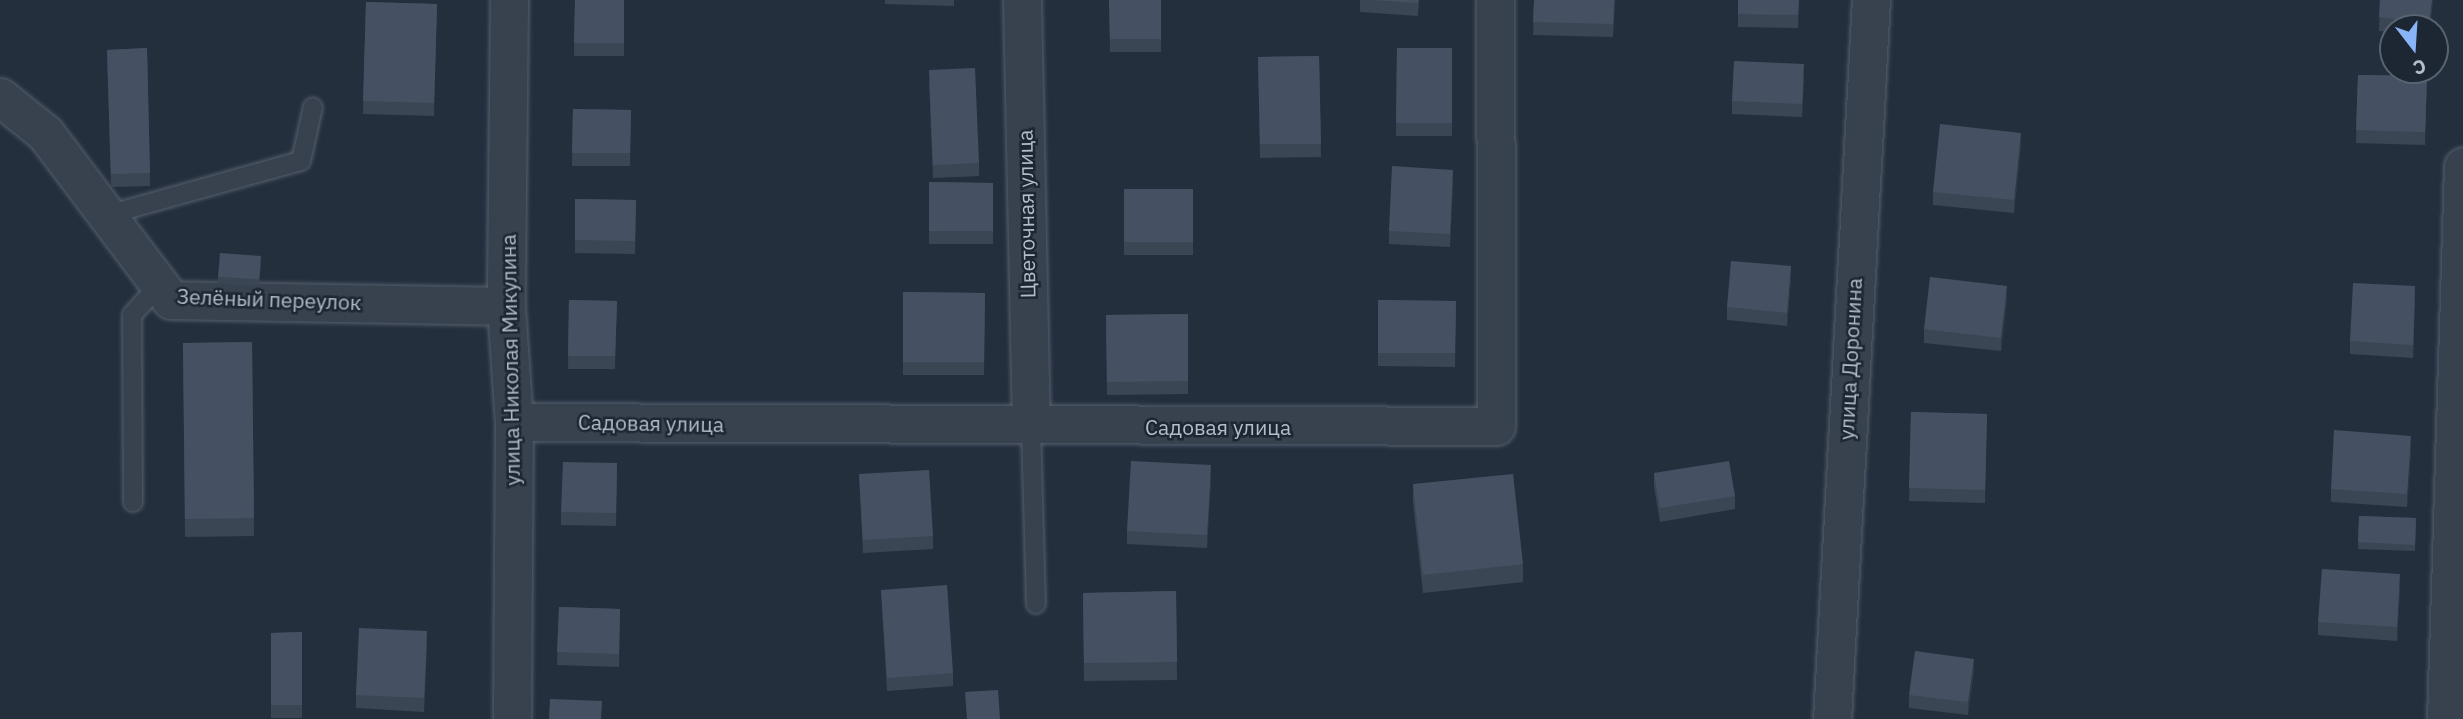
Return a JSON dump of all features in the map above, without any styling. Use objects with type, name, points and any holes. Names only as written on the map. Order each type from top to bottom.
[{"type":"street","name":"улица Николая Микулина","points":[[509,0],[506,306],[514,422],[512,719]]},
{"type":"street","name":"Цветочная улица","points":[[1022,0],[1031,427]]},
{"type":"street","name":"Садовая улица","points":[[514,422],[1031,427],[1496,426],[1495,0]]},
{"type":"street","name":"улица Доронина","points":[[1832,719],[1871,0]]},
{"type":"street","name":"Зелёный переулок","points":[[0,96],[45,133],[171,300],[506,306]]},
{"type":"street","points":[[2446,719],[2463,166]]},
{"type":"lane","points":[[107,215],[301,162],[313,107]]},
{"type":"lane","points":[[133,502],[132,315],[159,285]]},
{"type":"lane","points":[[1031,427],[1036,604]]},
{"type":"building","points":[[575,0],[624,0],[624,43],[574,43]]},
{"type":"building","points":[[1109,0],[1161,0],[1161,39],[1110,39]]},
{"type":"building","points":[[1373,0],[1418,0],[1418,3]]},
{"type":"building","points":[[1534,0],[1614,0],[1613,24],[1533,22]]},
{"type":"building","points":[[1738,0],[1799,0],[1798,15],[1738,14]]},
{"type":"building","points":[[2380,0],[2432,0],[2430,14],[2379,14]]},
{"type":"building","points":[[366,2],[437,4],[434,103],[363,101]]},
{"type":"building","points":[[147,48],[150,173],[111,174],[107,50]]},
{"type":"building","points":[[1397,48],[1452,48],[1452,123],[1396,123]]},
{"type":"building","points":[[1319,56],[1321,144],[1260,144],[1258,57]]},
{"type":"building","points":[[1734,61],[1804,64],[1802,104],[1732,101]]},
{"type":"building","points":[[975,68],[979,163],[933,165],[929,70]]},
{"type":"building","points":[[2358,75],[2379,75],[2379,84],[2427,84],[2425,132],[2356,130]]},
{"type":"building","points":[[573,109],[631,110],[630,153],[572,153]]},
{"type":"building","points":[[1940,124],[2021,133],[2014,200],[1933,192]]},
{"type":"building","points":[[1392,166],[1453,170],[1450,234],[1389,231]]},
{"type":"building","points":[[929,182],[993,183],[993,231],[929,231]]},
{"type":"building","points":[[1124,189],[1193,189],[1193,242],[1124,242]]},
{"type":"building","points":[[575,199],[636,200],[635,241],[575,240]]},
{"type":"building","points":[[220,253],[261,256],[259,279],[218,277]]},
{"type":"building","points":[[1731,261],[1791,266],[1787,313],[1727,307]]},
{"type":"building","points":[[1930,277],[2007,286],[2001,338],[1924,329]]},
{"type":"building","points":[[2353,283],[2415,286],[2413,345],[2350,341]]},
{"type":"building","points":[[903,292],[985,293],[984,362],[903,362]]},
{"type":"building","points":[[569,300],[617,301],[615,356],[568,356]]},
{"type":"building","points":[[1378,300],[1456,301],[1455,353],[1378,353]]},
{"type":"building","points":[[1188,314],[1188,381],[1107,382],[1106,315]]},
{"type":"building","points":[[252,342],[254,518],[185,519],[183,343]]},
{"type":"building","points":[[1911,412],[1987,414],[1985,490],[1909,488]]},
{"type":"building","points":[[2334,430],[2411,436],[2407,494],[2331,489]]},
{"type":"building","points":[[1131,461],[1211,465],[1207,535],[1127,531]]},
{"type":"building","points":[[1729,461],[1735,496],[1660,508],[1654,473]]},
{"type":"building","points":[[563,462],[617,463],[616,513],[561,512]]},
{"type":"building","points":[[929,470],[933,536],[863,540],[859,474]]},
{"type":"building","points":[[1513,474],[1523,564],[1423,575],[1413,484]]},
{"type":"building","points":[[2359,516],[2416,518],[2415,545],[2358,542]]},
{"type":"building","points":[[2322,569],[2400,574],[2397,627],[2318,622]]},
{"type":"building","points":[[947,585],[953,673],[887,678],[881,590]]},
{"type":"building","points":[[1176,591],[1177,662],[1084,663],[1083,593]]},
{"type":"building","points":[[559,607],[620,609],[619,654],[557,652]]},
{"type":"building","points":[[359,628],[427,631],[424,698],[356,695]]},
{"type":"building","points":[[302,632],[302,705],[271,705],[271,633]]},
{"type":"building","points":[[1915,651],[1974,659],[1968,702],[1909,695]]},
{"type":"building","points":[[998,690],[1000,719],[967,719],[965,692]]},
{"type":"building","points":[[550,699],[602,701],[601,719],[549,719]]}]
